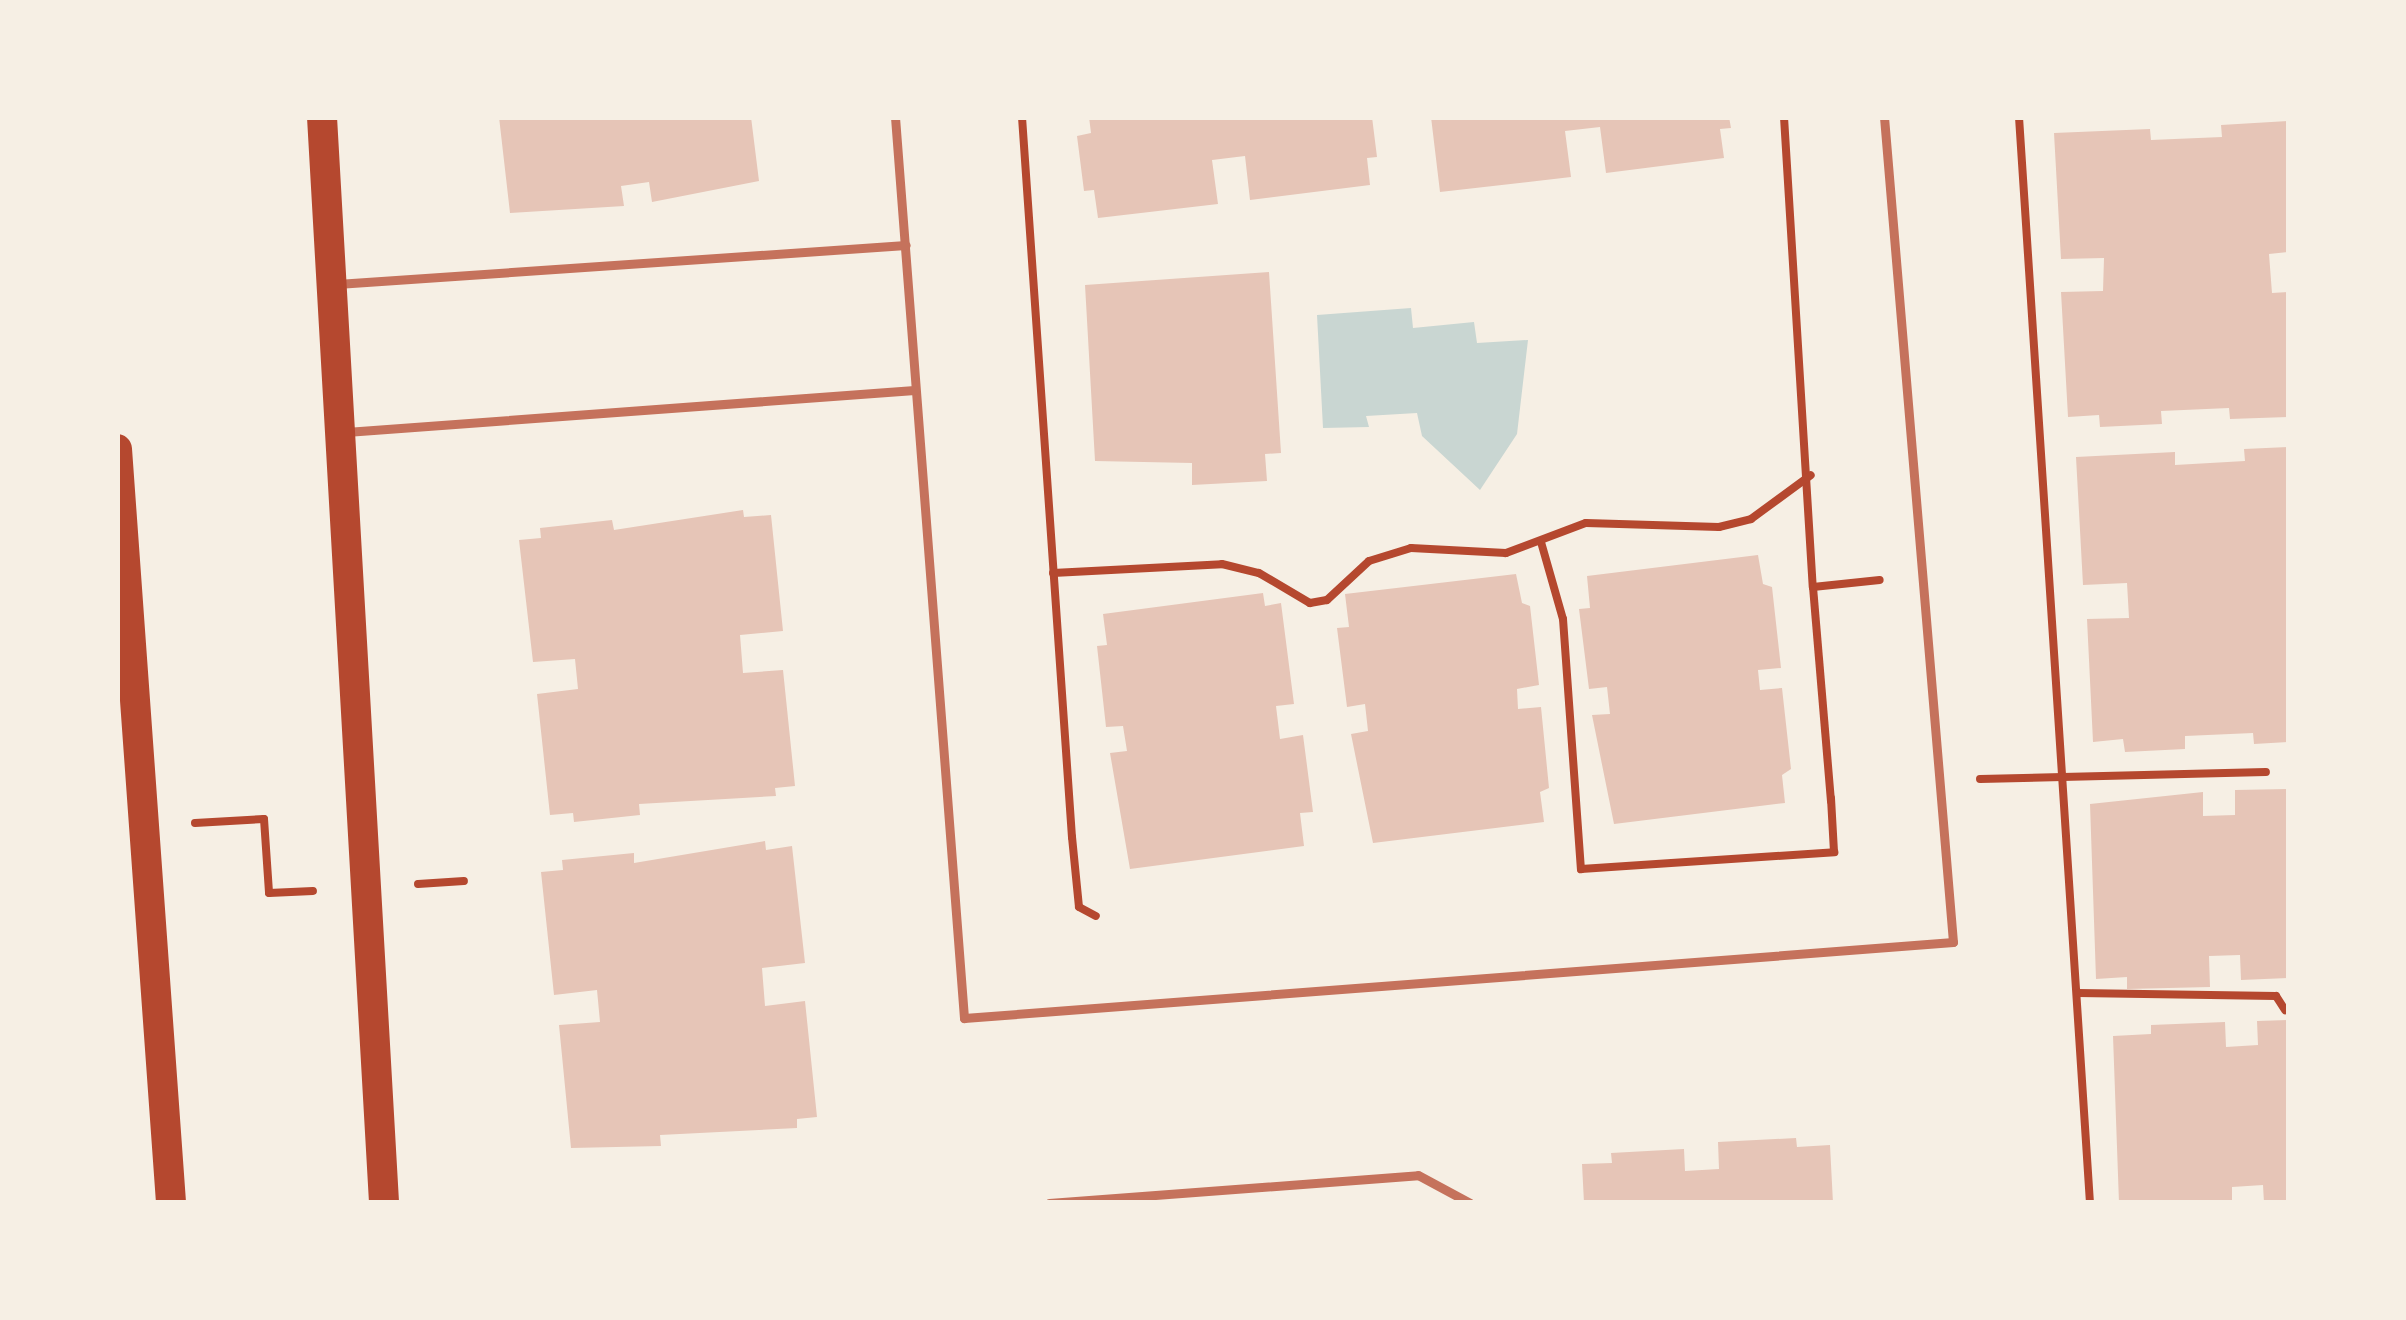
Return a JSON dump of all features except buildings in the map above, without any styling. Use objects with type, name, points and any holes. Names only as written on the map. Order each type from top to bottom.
[{"type":"main road","points":[[322,117],[384,1203]]},
{"type":"main road","points":[[117,449],[126,700],[171,1203]]},
{"type":"lane","points":[[895,117],[964,1018],[1953,941],[1884,117]]},
{"type":"lane","points":[[331,284],[907,245]]},
{"type":"lane","points":[[340,433],[914,390]]},
{"type":"lane","points":[[1049,1203],[1418,1175],[1470,1203]]},
{"type":"path","points":[[1022,117],[1079,907],[1096,916]]},
{"type":"path","points":[[1541,542],[1563,619],[1581,869],[1834,852],[1784,117]]},
{"type":"path","points":[[2019,117],[2066,773],[2090,1203]]},
{"type":"path","points":[[1053,573],[1222,564],[1259,573],[1310,603],[1327,601],[1369,561],[1411,548],[1506,553],[1586,523],[1719,526],[1751,519],[1810,475]]},
{"type":"path","points":[[1813,587],[1923,575]]},
{"type":"path","points":[[1940,782],[2066,773],[2266,772]]},
{"type":"path","points":[[211,822],[264,819],[269,893],[315,891]]},
{"type":"path","points":[[2078,993],[2276,996],[2285,1010]]},
{"type":"shaded area","points":[[1411,308],[1413,328],[1474,322],[1477,343],[1528,340],[1517,434],[1480,490],[1422,436],[1417,413],[1366,416],[1369,427],[1323,428],[1317,315]]}]
